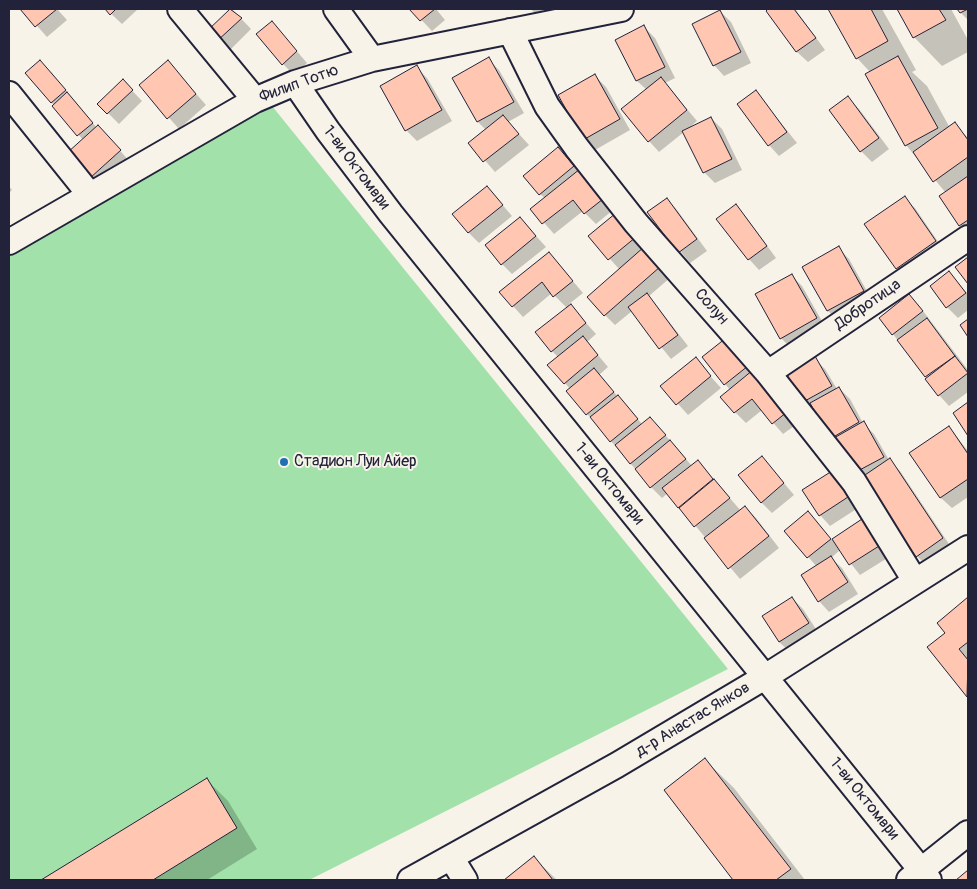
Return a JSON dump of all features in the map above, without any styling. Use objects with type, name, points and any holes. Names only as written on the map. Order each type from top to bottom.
[{"type":"street","points":[[180,9],[255,100]]},
{"type":"street","points":[[336,9],[372,60]]},
{"type":"street","name":"Филип Тотю","points":[[9,242],[255,100],[295,83],[372,60],[510,31],[581,13],[621,9]]},
{"type":"street","name":"Солун","points":[[510,31],[546,106],[636,223],[768,373],[854,482],[915,582]]},
{"type":"street","name":"1-ви Октомври","points":[[295,83],[328,131],[391,214],[765,677],[920,877]]},
{"type":"street","points":[[9,94],[90,195]]},
{"type":"street","name":"Добротица","points":[[768,373],[968,238]]},
{"type":"street","name":"д-р Анастас Янков","points":[[410,880],[617,765],[765,677],[968,548]]},
{"type":"street","points":[[920,877],[968,833]]},
{"type":"street","points":[[452,858],[465,880]]},
{"type":"green space","name":"Стадион Луи Айер","points":[[272,106],[728,669],[309,880],[9,880],[9,254]]},
{"type":"building","points":[[20,9],[57,9],[35,27]]},
{"type":"building","points":[[105,9],[116,9],[110,15]]},
{"type":"building","points":[[230,9],[242,18],[216,42],[206,32]]},
{"type":"building","points":[[409,9],[435,9],[420,21]]},
{"type":"building","points":[[768,9],[794,9],[816,38],[796,52],[766,11]]},
{"type":"building","points":[[828,9],[871,9],[888,41],[856,59]]},
{"type":"building","points":[[897,9],[939,9],[946,20],[913,38]]},
{"type":"building","points":[[957,9],[968,9],[960,13]]},
{"type":"building","points":[[720,10],[741,52],[713,66],[692,24]]},
{"type":"building","points":[[272,21],[297,51],[282,65],[256,34]]},
{"type":"building","points":[[644,25],[665,67],[636,81],[615,40]]},
{"type":"building","points":[[898,56],[938,128],[905,146],[865,74]]},
{"type":"building","points":[[489,57],[514,102],[477,122],[452,78]]},
{"type":"building","points":[[40,60],[66,90],[51,103],[25,73]]},
{"type":"building","points":[[168,60],[196,94],[167,119],[139,85]]},
{"type":"building","points":[[417,65],[442,110],[405,131],[380,86]]},
{"type":"building","points":[[595,74],[620,119],[583,140],[558,95]]},
{"type":"building","points":[[661,77],[687,110],[648,142],[621,109]]},
{"type":"building","points":[[123,79],[133,90],[107,114],[97,104]]},
{"type":"building","points":[[756,90],[787,132],[768,146],[737,104]]},
{"type":"building","points":[[67,92],[93,123],[77,136],[52,106]]},
{"type":"building","points":[[848,96],[879,138],[860,152],[829,110]]},
{"type":"building","points":[[503,115],[519,134],[483,162],[468,143]]},
{"type":"building","points":[[711,117],[732,159],[703,173],[682,131]]},
{"type":"building","points":[[955,122],[968,140],[968,157],[933,182],[913,152]]},
{"type":"building","points":[[98,125],[121,150],[90,178],[67,153]]},
{"type":"building","points":[[558,147],[574,166],[539,195],[523,176]]},
{"type":"building","points":[[580,169],[603,199],[584,214],[573,200],[542,224],[530,209]]},
{"type":"building","points":[[968,176],[968,220],[959,226],[939,196]]},
{"type":"building","points":[[487,186],[503,205],[468,233],[452,214]]},
{"type":"building","points":[[905,196],[936,241],[896,269],[864,224]]},
{"type":"building","points":[[667,198],[697,239],[678,253],[647,212]]},
{"type":"building","points":[[736,204],[767,246],[748,260],[716,219]]},
{"type":"building","points":[[616,213],[636,237],[608,260],[588,236]]},
{"type":"building","points":[[520,217],[536,236],[501,265],[485,245]]},
{"type":"building","points":[[839,246],[864,291],[827,311],[802,267]]},
{"type":"building","points":[[644,247],[661,266],[604,316],[587,297]]},
{"type":"building","points":[[549,252],[573,281],[553,297],[542,282],[512,307],[499,292]]},
{"type":"building","points":[[968,257],[968,284],[955,267]]},
{"type":"building","points":[[949,271],[966,293],[946,308],[930,286]]},
{"type":"building","points":[[792,274],[817,318],[780,339],[755,294]]},
{"type":"building","points":[[647,293],[678,335],[659,349],[628,307]]},
{"type":"building","points":[[909,294],[923,311],[892,335],[879,318]]},
{"type":"building","points":[[571,304],[586,323],[551,352],[535,332]]},
{"type":"building","points":[[927,318],[955,356],[925,377],[897,340]]},
{"type":"building","points":[[968,319],[968,337],[960,325]]},
{"type":"building","points":[[583,336],[598,355],[564,384],[547,365]]},
{"type":"building","points":[[726,338],[748,366],[724,385],[702,357]]},
{"type":"building","points":[[815,356],[832,386],[803,402],[786,373]]},
{"type":"building","points":[[955,356],[968,373],[938,396],[925,379]]},
{"type":"building","points":[[696,357],[711,376],[676,405],[660,386]]},
{"type":"building","points":[[594,368],[614,392],[586,415],[566,391]]},
{"type":"building","points":[[753,370],[787,412],[772,424],[752,399],[734,413],[720,397]]},
{"type":"building","points":[[839,387],[859,422],[830,439],[810,403]]},
{"type":"building","points":[[618,395],[638,419],[610,442],[590,417]]},
{"type":"building","points":[[968,402],[968,436],[953,413]]},
{"type":"building","points":[[650,417],[666,435],[630,464],[615,445]]},
{"type":"building","points":[[864,421],[884,457],[854,473],[834,438]]},
{"type":"building","points":[[949,426],[968,454],[968,479],[940,498],[909,453]]},
{"type":"building","points":[[670,440],[686,459],[650,488],[635,469]]},
{"type":"building","points":[[762,456],[784,483],[761,503],[738,475]]},
{"type":"building","points":[[890,458],[943,538],[916,557],[862,477]]},
{"type":"building","points":[[698,460],[713,479],[678,508],[662,488]]},
{"type":"building","points":[[832,471],[848,497],[819,516],[802,490]]},
{"type":"building","points":[[714,479],[730,498],[694,527],[679,508]]},
{"type":"building","points":[[745,506],[769,536],[728,569],[704,538]]},
{"type":"building","points":[[808,511],[831,539],[807,558],[784,531]]},
{"type":"building","points":[[862,519],[879,546],[849,565],[832,539]]},
{"type":"building","points":[[831,556],[848,582],[818,602],[801,575]]},
{"type":"building","points":[[792,597],[809,623],[779,642],[762,616]]},
{"type":"building","points":[[968,597],[968,642],[959,649],[968,660],[967,697],[927,647],[945,633],[937,623]]},
{"type":"building","points":[[705,758],[791,869],[776,880],[733,880],[664,790]]},
{"type":"building","points":[[207,778],[237,828],[153,880],[41,880]]},
{"type":"building","points":[[534,856],[553,880],[504,880]]},
{"type":"building","points":[[968,870],[968,880],[956,880]]},
{"type":"place","name":"Стадион Луи Айер","points":[[284,462]]}]
